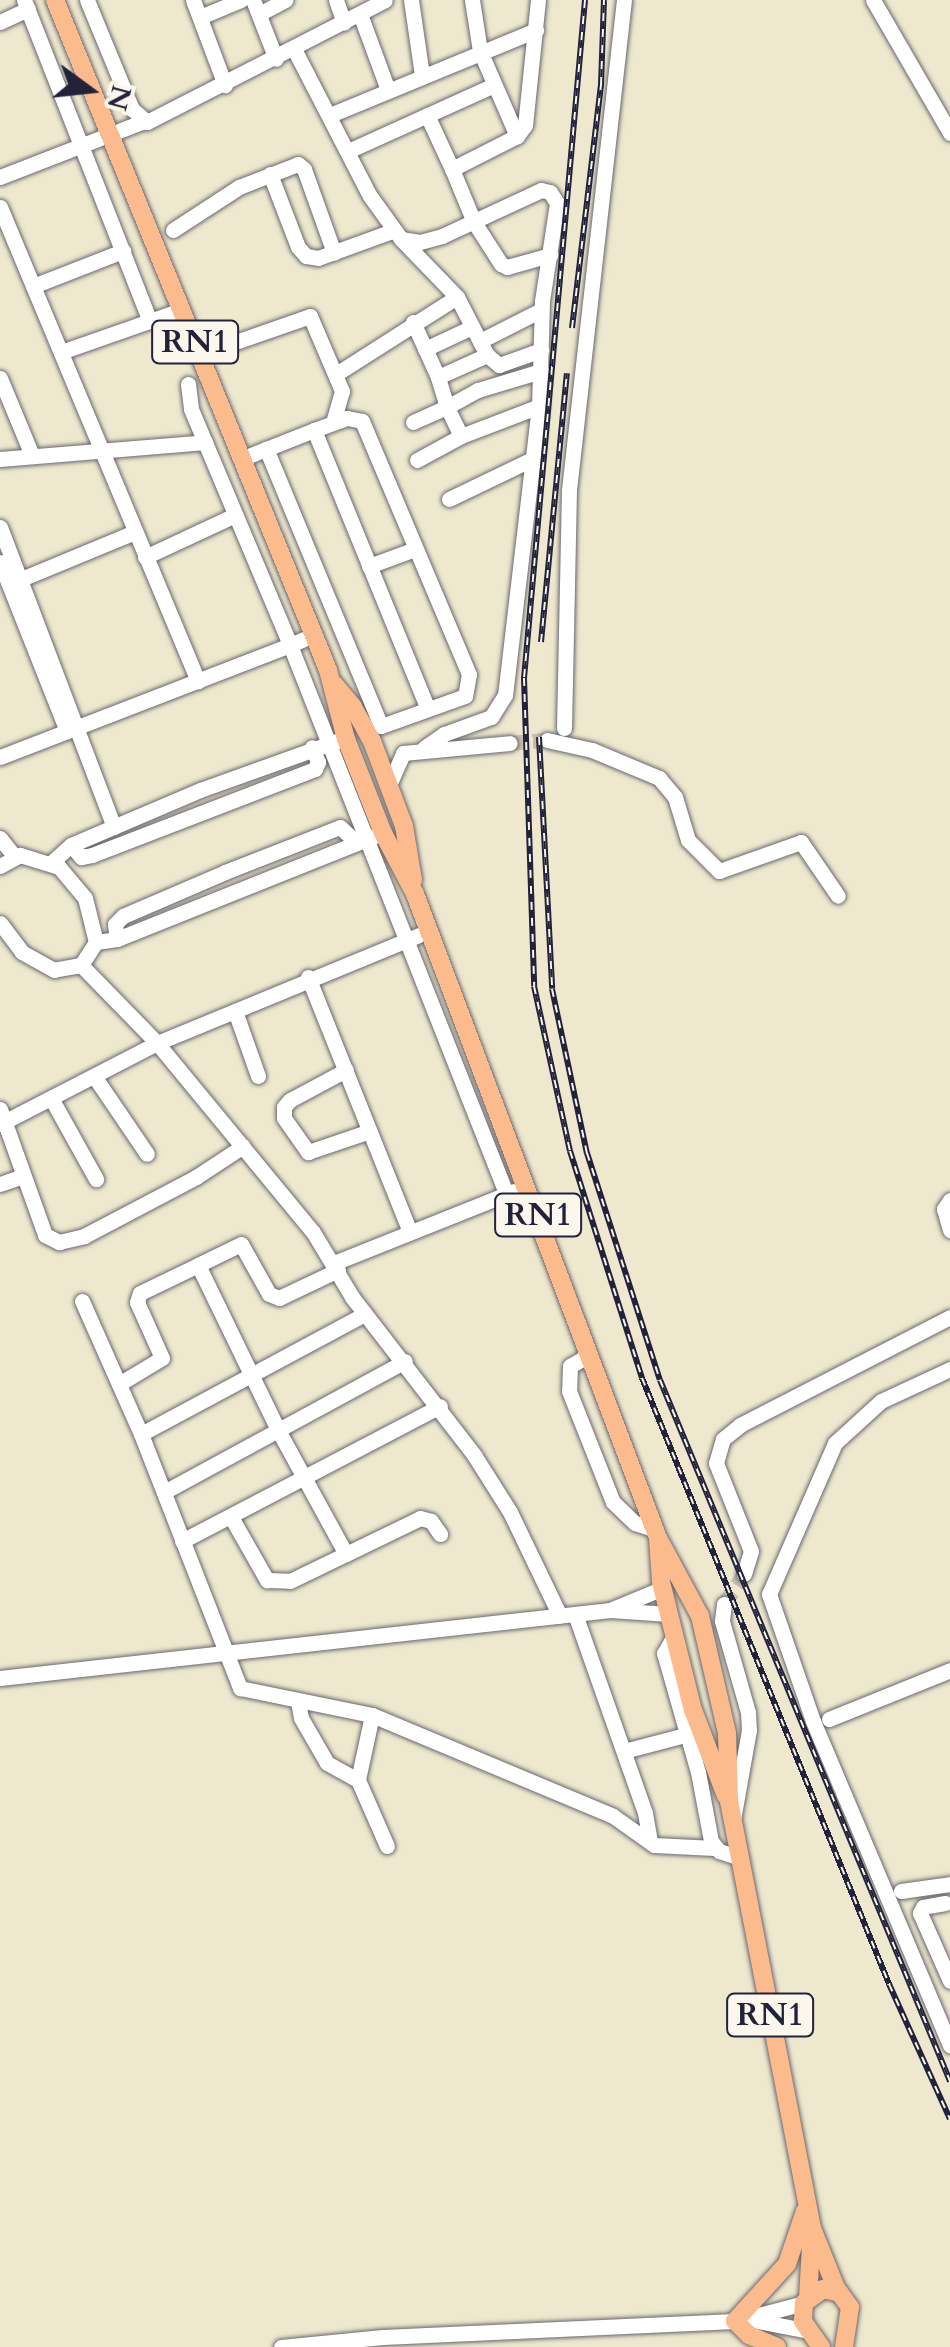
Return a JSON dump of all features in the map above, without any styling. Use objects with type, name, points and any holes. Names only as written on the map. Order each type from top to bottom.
[{"type":"main road","name":"RN1","points":[[55,0],[334,684],[353,707],[372,741],[404,826],[415,894],[656,1533],[696,1604],[724,1718],[731,1811],[812,2228],[840,2293]]},
{"type":"main road","name":"RN1","points":[[334,684],[329,742],[369,838],[415,894]]},
{"type":"main road","points":[[329,742],[357,735],[372,741]]},
{"type":"main road","points":[[369,838],[394,834],[404,826]]},
{"type":"main road","name":"RN1","points":[[656,1533],[692,1733],[731,1811]]},
{"type":"main road","points":[[668,1611],[683,1597],[696,1604]]},
{"type":"main road","points":[[692,1733],[712,1736],[724,1718]]},
{"type":"main road","points":[[777,2347],[749,2335],[744,2320],[787,2264],[807,2202]]},
{"type":"main road","name":"RN1","points":[[806,2301],[812,2228]]},
{"type":"main road","points":[[823,2290],[840,2293],[852,2313],[845,2338],[814,2338],[802,2315],[806,2301],[823,2290]]},
{"type":"street","points":[[87,0],[132,109],[142,122]]},
{"type":"street","points":[[193,0],[225,85]]},
{"type":"street","points":[[200,16],[241,0]]},
{"type":"street","points":[[276,59],[256,7],[285,0]]},
{"type":"street","points":[[336,0],[344,23]]},
{"type":"street","points":[[0,177],[110,132],[161,118],[386,0]]},
{"type":"street","points":[[412,0],[422,75]]},
{"type":"street","points":[[472,0],[480,51],[517,136]]},
{"type":"street","points":[[452,169],[517,136],[528,117],[538,0]]},
{"type":"street","points":[[564,728],[569,490],[624,0]]},
{"type":"street","points":[[874,0],[950,133]]},
{"type":"street","points":[[0,22],[26,5],[150,321]]},
{"type":"street","points":[[360,14],[388,90]]},
{"type":"street","points":[[330,115],[536,30]]},
{"type":"street","points":[[294,49],[397,235],[458,297],[479,341],[499,365],[540,350]]},
{"type":"street","points":[[348,152],[494,85]]},
{"type":"street","points":[[427,116],[474,222],[504,266],[550,255]]},
{"type":"street","points":[[174,230],[240,187],[295,164],[303,167],[334,253]]},
{"type":"street","points":[[270,174],[301,252],[313,258],[397,235],[420,242],[547,190],[554,195],[557,208],[541,310],[538,406],[505,695],[491,717],[444,734],[424,748]]},
{"type":"street","points":[[0,207],[198,681]]},
{"type":"street","points":[[33,286],[122,251]]},
{"type":"street","points":[[336,374],[458,297]]},
{"type":"street","points":[[61,352],[182,310]]},
{"type":"street","points":[[438,376],[479,341],[541,310]]},
{"type":"street","points":[[221,346],[308,315],[342,392],[333,424]]},
{"type":"street","points":[[413,322],[461,436]]},
{"type":"street","points":[[426,350],[479,341]]},
{"type":"street","points":[[414,422],[478,390],[541,371]]},
{"type":"street","points":[[0,378],[31,453]]},
{"type":"street","points":[[188,384],[190,409],[329,742]]},
{"type":"street","points":[[416,460],[461,436],[538,406]]},
{"type":"street","points":[[241,459],[266,449],[314,430],[352,418],[365,425],[470,678],[465,696],[381,726],[266,449]]},
{"type":"street","points":[[314,430],[428,709]]},
{"type":"street","points":[[0,459],[31,453],[205,442]]},
{"type":"street","points":[[448,499],[530,460]]},
{"type":"street","points":[[145,557],[235,515]]},
{"type":"street","points":[[0,527],[10,584]]},
{"type":"street","points":[[10,584],[134,532]]},
{"type":"street","points":[[369,566],[415,549]]},
{"type":"street","points":[[0,562],[114,826]]},
{"type":"street","points":[[0,757],[314,635]]},
{"type":"street","points":[[547,740],[592,750],[659,778],[675,797],[688,840],[719,871],[800,842],[838,896]]},
{"type":"street","points":[[372,741],[404,753],[424,748],[510,743]]},
{"type":"street","points":[[52,862],[71,845],[114,826],[329,742]]},
{"type":"street","points":[[71,845],[86,857],[315,769],[329,742]]},
{"type":"street","points":[[389,784],[404,753]]},
{"type":"street","points":[[200,790],[208,809]]},
{"type":"street","points":[[117,939],[115,924],[122,916],[225,872],[340,827],[369,838],[506,1193]]},
{"type":"street","points":[[0,838],[15,857]]},
{"type":"street","points":[[96,942],[117,939],[369,838]]},
{"type":"street","points":[[0,866],[15,857],[52,862],[66,872],[85,898],[96,942],[81,965],[62,971],[42,966],[14,944],[0,922]]},
{"type":"street","points":[[225,872],[233,891]]},
{"type":"street","points":[[243,1146],[196,1177],[70,1242],[45,1235],[2,1119],[157,1043],[308,977],[429,931]]},
{"type":"street","points":[[81,965],[157,1043],[243,1146],[336,1267],[365,1314],[440,1406],[510,1512],[567,1615],[624,1751],[650,1842]]},
{"type":"street","points":[[308,977],[409,1230]]},
{"type":"street","points":[[235,1011],[258,1076]]},
{"type":"street","points":[[346,1070],[290,1100],[284,1107],[284,1118],[302,1147],[311,1152],[370,1130]]},
{"type":"street","points":[[94,1076],[147,1154]]},
{"type":"street","points":[[51,1098],[96,1178]]},
{"type":"street","points":[[0,1184],[22,1176]]},
{"type":"street","points":[[120,1384],[162,1358],[138,1302],[140,1293],[198,1264],[241,1244],[269,1294],[279,1298],[409,1230],[527,1186]]},
{"type":"street","points":[[950,1200],[944,1209],[950,1230]]},
{"type":"street","points":[[198,1264],[278,1430],[346,1554]]},
{"type":"street","points":[[82,1301],[141,1434],[240,1688],[372,1715],[613,1816],[661,1847],[714,1848],[741,1858]]},
{"type":"street","points":[[141,1434],[365,1314]]},
{"type":"street","points":[[744,1574],[752,1551],[716,1463],[723,1439],[740,1424],[950,1317]]},
{"type":"street","points":[[589,1355],[570,1366],[569,1391],[613,1502],[634,1523],[656,1533]]},
{"type":"street","points":[[164,1492],[405,1362]]},
{"type":"street","points":[[950,1369],[881,1401],[835,1442],[769,1594],[814,1721],[950,2045]]},
{"type":"street","points":[[182,1542],[440,1406]]},
{"type":"street","points":[[231,1517],[262,1576],[275,1583],[290,1581],[420,1518],[431,1521],[440,1534]]},
{"type":"street","points":[[610,1610],[663,1588]]},
{"type":"street","points":[[724,1604],[722,1621],[744,1695],[749,1730],[731,1811]]},
{"type":"street","points":[[0,1678],[610,1610],[668,1611]]},
{"type":"street","points":[[830,1719],[950,1670]]},
{"type":"street","points":[[724,1718],[744,1695]]},
{"type":"street","points":[[298,1701],[301,1718],[327,1763],[358,1780]]},
{"type":"street","points":[[372,1715],[358,1780],[387,1846]]},
{"type":"street","points":[[624,1751],[692,1733],[714,1848]]},
{"type":"street","points":[[901,1892],[946,1898]]},
{"type":"street","points":[[946,1898],[923,1906],[920,1913],[950,1982]]},
{"type":"street","points":[[281,2347],[383,2337],[744,2320],[806,2301]]},
{"type":"street","points":[[744,2320],[814,2338]]},
{"type":"tunnel","points":[[510,743],[547,740]]},
{"type":"tunnel","points":[[724,1604],[744,1574]]},
{"type":"railway","points":[[585,0],[524,678],[534,986],[570,1151],[642,1378],[889,1984],[950,2119]]},
{"type":"railway","points":[[572,328],[601,85],[604,0]]},
{"type":"railway","points":[[541,642],[567,373]]},
{"type":"railway","points":[[539,737],[552,989],[587,1153],[660,1380],[950,2081]]}]
